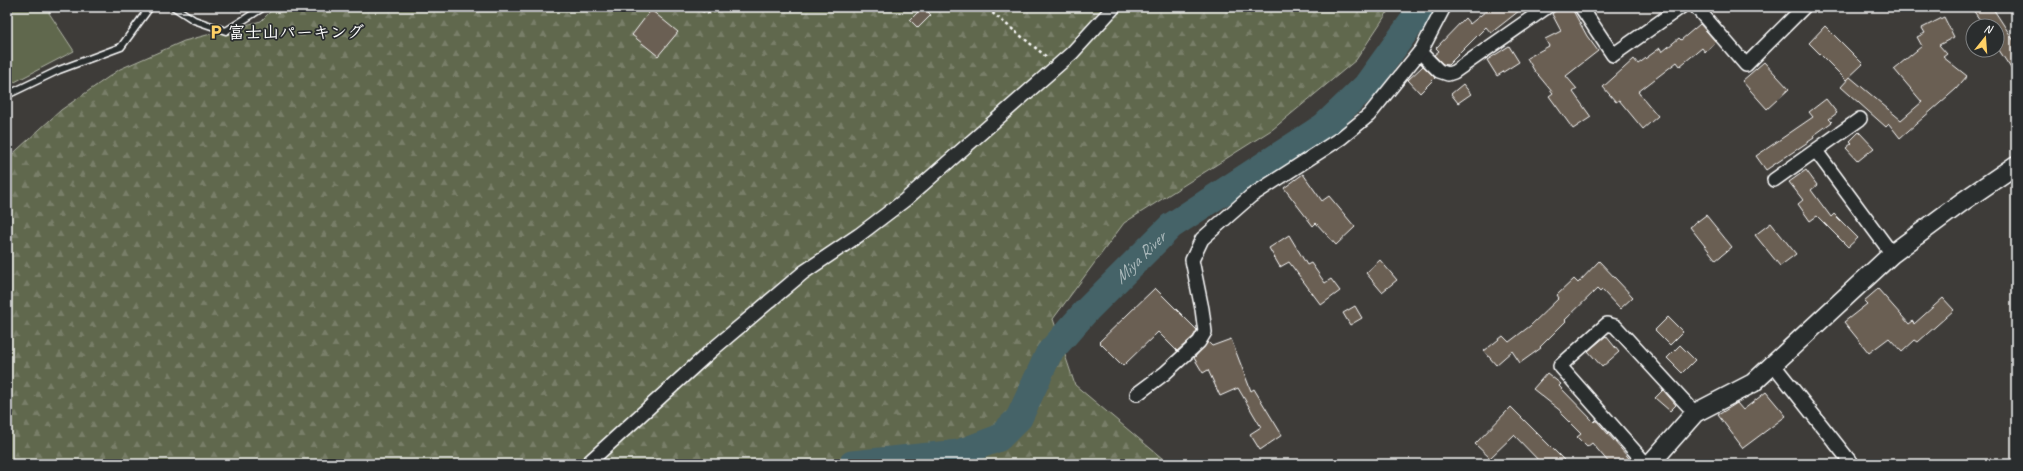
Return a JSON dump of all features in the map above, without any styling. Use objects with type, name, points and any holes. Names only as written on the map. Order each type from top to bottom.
[{"type":"street","points":[[587,464],[712,350],[804,272],[859,235],[905,200],[1058,66],[1072,53],[1114,7]]},
{"type":"street","points":[[1137,394],[1165,373],[1199,342],[1205,332],[1192,260],[1202,239],[1251,196],[1341,138],[1369,115],[1420,52],[1444,7]]},
{"type":"street","points":[[1420,52],[1439,71],[1448,74],[1454,72],[1547,7]]},
{"type":"street","points":[[1581,7],[1613,55],[1680,7]]},
{"type":"street","points":[[1696,7],[1746,65],[1804,7]]},
{"type":"street","points":[[1774,180],[1860,119]]},
{"type":"street","points":[[1816,150],[1892,254]]},
{"type":"street","points":[[1650,464],[1695,414],[1753,383],[1892,254],[1962,202],[2016,165]]},
{"type":"street","points":[[1646,464],[1560,366],[1606,324],[1615,326],[1695,414]]},
{"type":"street","points":[[1773,364],[1852,464]]},
{"type":"lane","points":[[7,95],[59,70],[121,47],[150,7]]},
{"type":"lane","points":[[174,7],[194,20],[226,31],[264,7]]},
{"type":"path","points":[[690,7],[710,13],[731,7]]},
{"type":"path","points":[[982,7],[990,11],[1058,66]]},
{"type":"green space","points":[[7,7],[52,7],[49,13],[74,51],[7,86]]},
{"type":"green space","points":[[275,7],[1391,7],[1356,60],[1273,129],[1124,223],[1053,319],[1075,385],[1169,464],[7,464],[7,159],[61,110],[120,69],[184,41],[261,21]]},
{"type":"building","points":[[923,7],[931,15],[918,28],[910,20]]},
{"type":"building","points":[[1491,7],[1524,7],[1491,33],[1486,27],[1448,65],[1443,64],[1434,55],[1439,51],[1436,48],[1465,18],[1470,24]]},
{"type":"building","points":[[1560,7],[1571,7],[1587,36],[1598,51],[1566,76],[1577,89],[1573,92],[1591,117],[1573,129],[1549,96],[1553,93],[1534,70],[1527,58],[1549,46],[1545,39],[1561,31],[1552,14]]},
{"type":"building","points":[[1971,7],[1992,7],[1999,18],[1979,18]]},
{"type":"building","points":[[651,10],[678,32],[658,56],[632,35]]},
{"type":"building","points":[[1944,17],[1954,37],[1939,45],[1947,54],[1943,57],[1967,76],[1956,89],[1900,138],[1889,124],[1886,127],[1841,87],[1850,77],[1901,120],[1922,102],[1894,69],[1922,46],[1917,37],[1925,33],[1922,28]]},
{"type":"building","points":[[1700,24],[1716,42],[1705,52],[1702,48],[1680,66],[1677,62],[1638,92],[1658,116],[1643,129],[1619,100],[1616,102],[1603,87],[1634,59],[1638,64],[1660,48],[1662,52],[1679,38],[1681,40]]},
{"type":"building","points":[[1825,26],[1863,64],[1846,80],[1809,43]]},
{"type":"building","points":[[2005,27],[2016,44],[2016,76],[2004,58]]},
{"type":"building","points":[[1509,46],[1519,62],[1497,76],[1487,60]]},
{"type":"building","points":[[1764,62],[1789,89],[1767,109],[1742,81]]},
{"type":"building","points":[[1423,66],[1435,78],[1420,93],[1408,80]]},
{"type":"building","points":[[1463,84],[1471,94],[1458,103],[1451,94]]},
{"type":"building","points":[[1826,99],[1837,113],[1829,119],[1832,122],[1813,136],[1814,138],[1766,170],[1756,156],[1813,117],[1809,112]]},
{"type":"building","points":[[1859,132],[1874,148],[1858,161],[1846,148],[1852,143],[1850,141]]},
{"type":"building","points":[[1806,170],[1817,185],[1811,190],[1831,217],[1834,214],[1858,238],[1848,247],[1817,216],[1810,221],[1798,204],[1803,200],[1789,182]]},
{"type":"building","points":[[1303,174],[1322,201],[1329,196],[1355,227],[1336,245],[1316,223],[1313,226],[1284,188]]},
{"type":"building","points":[[1706,215],[1732,247],[1716,260],[1690,227]]},
{"type":"building","points":[[1771,223],[1796,254],[1780,266],[1755,235]]},
{"type":"building","points":[[1289,235],[1307,265],[1311,263],[1325,283],[1331,279],[1340,291],[1321,305],[1289,262],[1280,267],[1269,248]]},
{"type":"building","points":[[1380,260],[1397,280],[1382,292],[1366,273]]},
{"type":"building","points":[[1599,261],[1633,297],[1620,309],[1602,290],[1600,292],[1597,289],[1565,320],[1566,321],[1540,347],[1541,348],[1520,363],[1512,351],[1496,365],[1484,351],[1503,336],[1509,342],[1530,326],[1559,298],[1557,295],[1574,279],[1578,283]]},
{"type":"building","points":[[1155,288],[1197,330],[1193,337],[1177,351],[1158,332],[1123,366],[1099,342]]},
{"type":"building","points":[[1878,289],[1909,324],[1913,321],[1914,324],[1943,298],[1954,310],[1918,342],[1915,340],[1902,352],[1889,338],[1869,353],[1844,322],[1867,304],[1864,301]]},
{"type":"building","points":[[1355,306],[1362,318],[1350,325],[1343,313]]},
{"type":"building","points":[[1668,317],[1683,332],[1670,345],[1655,330]]},
{"type":"building","points":[[1606,336],[1619,352],[1602,367],[1588,351]]},
{"type":"building","points":[[1231,339],[1251,391],[1254,389],[1282,435],[1260,450],[1250,434],[1261,427],[1238,388],[1220,396],[1208,370],[1203,373],[1194,358],[1208,342],[1212,346]]},
{"type":"building","points":[[1680,345],[1695,360],[1682,373],[1667,358]]},
{"type":"building","points":[[1547,373],[1561,384],[1559,386],[1594,422],[1596,420],[1634,464],[1610,464],[1592,443],[1587,447],[1577,437],[1581,434],[1561,414],[1562,412],[1533,389]]},
{"type":"building","points":[[1663,390],[1676,405],[1670,411],[1655,398]]},
{"type":"building","points":[[1766,392],[1786,416],[1743,448],[1718,415],[1737,403],[1743,410]]},
{"type":"building","points":[[1511,407],[1568,464],[1542,464],[1514,435],[1490,458],[1475,444]]},
{"type":"waterway","name":"Miya River","points":[[852,464],[959,453],[999,438],[1019,418],[1049,353],[1087,310],[1171,226],[1324,126],[1366,86],[1423,7]]},
{"type":"place","name":"富士山パーキング","points":[[216,32]]}]
